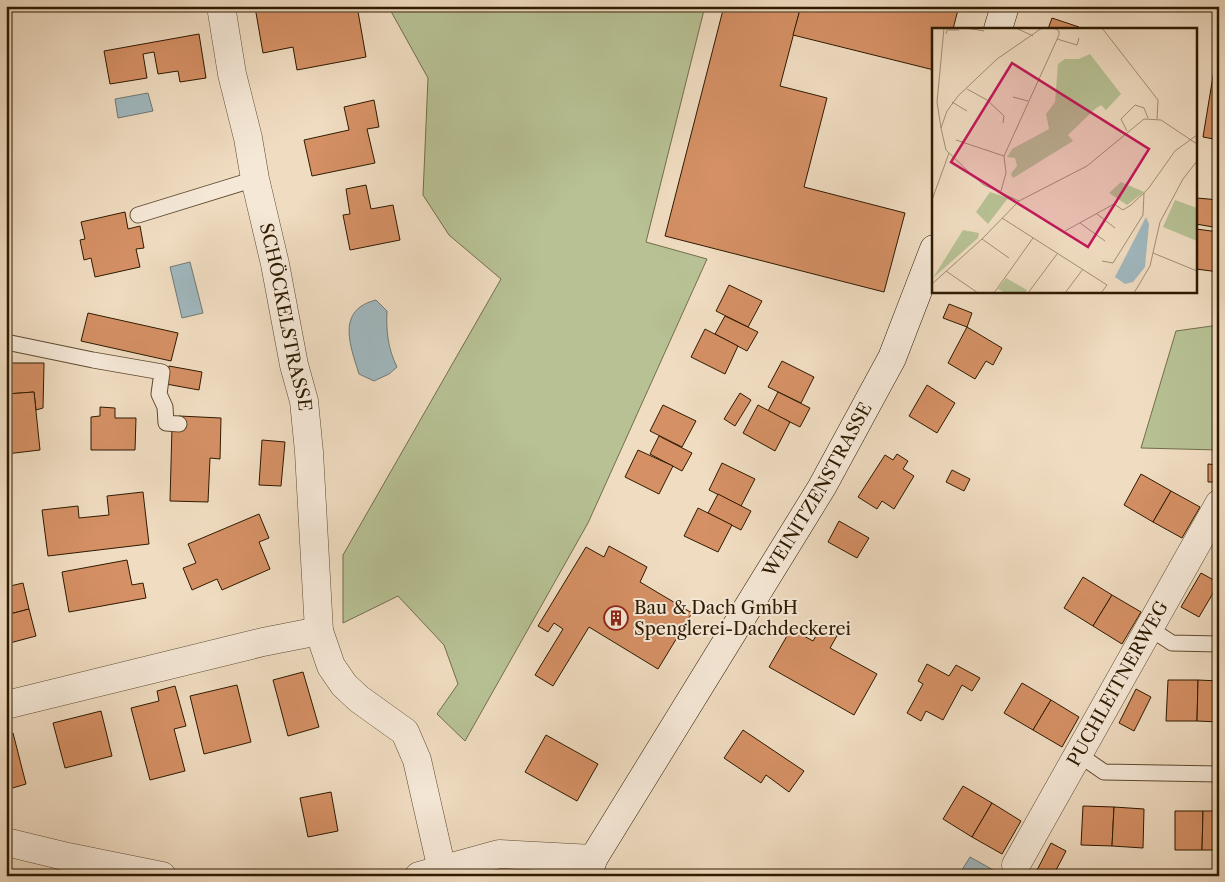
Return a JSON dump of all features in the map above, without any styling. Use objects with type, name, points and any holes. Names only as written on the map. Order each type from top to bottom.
[{"type":"street","name":"SCHÖCKELSTRASSE","points":[[222,6],[232,74],[275,264],[294,365],[304,400],[309,452],[319,631],[331,666],[344,685],[359,699],[405,732],[417,760],[430,873],[499,854],[591,867]]},
{"type":"street","points":[[998,28],[1004,6]]},
{"type":"street","name":"WEINITZENSTRASSE","points":[[591,867],[831,470],[892,358],[932,254]]},
{"type":"street","name":"PUCHLEITNERWEG","points":[[1016,865],[1219,504]]},
{"type":"street","points":[[6,705],[263,642],[319,631]]},
{"type":"street","points":[[6,842],[70,866],[162,876]]},
{"type":"lane","points":[[138,215],[255,179]]},
{"type":"lane","points":[[6,342],[162,372],[159,394],[166,407],[166,424],[179,424]]},
{"type":"lane","points":[[1149,628],[1172,642],[1219,644]]},
{"type":"lane","points":[[1078,754],[1104,772],[1219,774]]},
{"type":"green space","points":[[388,6],[705,6],[646,242],[707,259],[588,523],[465,741],[437,714],[458,684],[444,645],[398,596],[343,623],[343,555],[501,279],[449,235],[423,195],[428,78]]},
{"type":"green space","points":[[1219,325],[1219,450],[1141,448],[1176,331]]},
{"type":"water","points":[[148,93],[153,111],[118,118],[115,99]]},
{"type":"water","points":[[190,262],[203,313],[182,318],[170,267]]},
{"type":"water","points":[[376,300],[387,311],[388,340],[397,367],[389,374],[374,381],[359,374],[352,352],[349,330],[355,312],[363,305]]},
{"type":"water","points":[[970,857],[995,871],[992,876],[971,876],[962,870]]},
{"type":"building","points":[[357,6],[366,57],[297,70],[293,47],[263,53],[255,7]]},
{"type":"building","points":[[724,6],[801,6],[780,86],[827,98],[804,187],[905,213],[884,292],[665,236]]},
{"type":"building","points":[[801,6],[959,6],[953,28],[932,28],[932,70],[793,35]]},
{"type":"building","points":[[1052,18],[1079,27],[1078,28],[1048,28]]},
{"type":"building","points":[[199,34],[206,78],[180,82],[178,71],[158,74],[154,52],[143,54],[147,78],[110,84],[104,51]]},
{"type":"building","points":[[1217,52],[1219,53],[1219,140],[1203,137]]},
{"type":"building","points":[[374,100],[379,127],[367,129],[375,163],[312,176],[304,140],[349,130],[344,107]]},
{"type":"building","points":[[366,185],[371,209],[393,205],[400,240],[350,250],[343,215],[350,214],[346,189]]},
{"type":"building","points":[[1198,198],[1219,200],[1219,228],[1198,224]]},
{"type":"building","points":[[125,212],[128,229],[140,226],[144,248],[136,249],[140,267],[95,277],[91,258],[84,260],[80,240],[85,239],[81,222]]},
{"type":"building","points":[[1198,229],[1219,232],[1219,272],[1198,269]]},
{"type":"building","points":[[729,285],[762,301],[748,327],[716,311]]},
{"type":"building","points":[[949,304],[972,313],[967,327],[943,318]]},
{"type":"building","points":[[88,313],[178,333],[171,361],[81,341]]},
{"type":"building","points":[[725,316],[758,332],[747,351],[715,334]]},
{"type":"building","points":[[967,327],[1002,348],[993,365],[986,361],[975,379],[948,363]]},
{"type":"building","points":[[705,329],[738,346],[725,374],[691,357]]},
{"type":"building","points":[[782,361],[814,377],[801,403],[768,387]]},
{"type":"building","points":[[9,363],[44,363],[43,408],[36,410],[34,392],[7,394]]},
{"type":"building","points":[[169,366],[202,372],[199,390],[166,384]]},
{"type":"building","points":[[927,385],[955,403],[937,433],[909,416]]},
{"type":"building","points":[[34,392],[40,450],[6,454],[6,394]]},
{"type":"building","points":[[778,392],[810,408],[800,427],[768,411]]},
{"type":"building","points":[[740,393],[751,400],[735,426],[724,419]]},
{"type":"building","points":[[663,405],[696,421],[682,447],[650,431]]},
{"type":"building","points":[[758,405],[790,422],[775,451],[743,433]]},
{"type":"building","points":[[100,407],[115,408],[115,418],[136,418],[135,450],[91,450],[91,417],[100,416]]},
{"type":"building","points":[[179,416],[221,418],[220,459],[210,458],[208,502],[170,501],[172,427],[179,427]]},
{"type":"building","points":[[659,436],[692,453],[682,471],[650,454]]},
{"type":"building","points":[[262,440],[285,442],[281,486],[259,485]]},
{"type":"building","points":[[638,450],[673,466],[659,494],[625,477]]},
{"type":"building","points":[[897,454],[908,461],[903,469],[914,476],[894,509],[882,501],[877,509],[858,497],[885,455],[893,460]]},
{"type":"building","points":[[722,463],[755,479],[741,506],[709,490]]},
{"type":"building","points":[[1208,464],[1219,465],[1219,482],[1208,482]]},
{"type":"building","points":[[952,470],[970,479],[964,491],[946,482]]},
{"type":"building","points":[[1141,474],[1171,491],[1153,522],[1124,505]]},
{"type":"building","points":[[1171,491],[1200,507],[1182,538],[1153,522]]},
{"type":"building","points":[[143,492],[149,544],[48,556],[42,510],[78,506],[79,518],[109,515],[107,496]]},
{"type":"building","points":[[718,494],[751,511],[741,530],[708,513]]},
{"type":"building","points":[[698,508],[732,525],[718,552],[684,536]]},
{"type":"building","points":[[259,514],[269,538],[259,542],[270,569],[222,590],[217,579],[192,590],[183,568],[196,563],[188,544]]},
{"type":"building","points":[[839,521],[869,538],[857,558],[828,542]]},
{"type":"building","name":"Bau & Dach GmbH Spenglerei-Dachdeckerei","points":[[609,546],[647,567],[640,582],[692,613],[658,669],[589,627],[553,686],[535,675],[563,629],[554,623],[548,632],[538,626],[586,547],[604,557]]},
{"type":"building","points":[[127,560],[132,585],[143,583],[146,598],[69,612],[62,572]]},
{"type":"building","points":[[1201,573],[1219,583],[1199,617],[1181,607]]},
{"type":"building","points":[[1083,577],[1112,595],[1093,626],[1064,608]]},
{"type":"building","points":[[23,583],[29,609],[6,615],[6,587]]},
{"type":"building","points":[[1112,595],[1141,612],[1122,644],[1093,626]]},
{"type":"building","points":[[29,609],[36,636],[6,644],[6,615]]},
{"type":"building","points":[[822,625],[838,634],[830,648],[877,674],[854,715],[769,667],[791,629],[813,641]]},
{"type":"building","points":[[927,664],[949,676],[956,665],[980,678],[972,691],[962,685],[943,720],[926,711],[921,721],[907,713],[923,684],[918,681]]},
{"type":"building","points":[[303,672],[319,727],[288,736],[273,680]]},
{"type":"building","points":[[1168,680],[1198,680],[1197,721],[1166,721]]},
{"type":"building","points":[[1198,680],[1219,681],[1219,722],[1197,721]]},
{"type":"building","points":[[1022,683],[1051,700],[1033,730],[1004,713]]},
{"type":"building","points":[[237,685],[251,742],[204,754],[190,696]]},
{"type":"building","points":[[175,686],[186,726],[174,729],[185,771],[150,780],[131,708],[159,701],[157,691]]},
{"type":"building","points":[[1136,689],[1151,697],[1134,731],[1119,723]]},
{"type":"building","points":[[1051,700],[1079,717],[1062,747],[1033,730]]},
{"type":"building","points":[[101,711],[112,756],[65,768],[53,723]]},
{"type":"building","points":[[743,730],[804,771],[789,792],[766,775],[761,783],[724,758]]},
{"type":"building","points":[[13,733],[26,784],[9,789],[6,781],[6,735]]},
{"type":"building","points":[[546,735],[598,764],[577,801],[525,772]]},
{"type":"building","points":[[963,786],[992,803],[972,837],[943,819]]},
{"type":"building","points":[[331,792],[338,831],[308,837],[300,798]]},
{"type":"building","points":[[992,803],[1021,821],[1002,854],[972,837]]},
{"type":"building","points":[[1083,806],[1114,807],[1112,846],[1081,845]]},
{"type":"building","points":[[1114,807],[1144,809],[1143,848],[1112,846]]},
{"type":"building","points":[[1175,811],[1203,811],[1202,850],[1175,850]]},
{"type":"building","points":[[1203,811],[1219,811],[1219,850],[1202,850]]},
{"type":"building","points":[[1051,843],[1066,851],[1053,876],[1034,876]]},
{"type":"place","name":"Bau & Dach GmbH Spenglerei-Dachdeckerei","points":[[616,618]]}]
